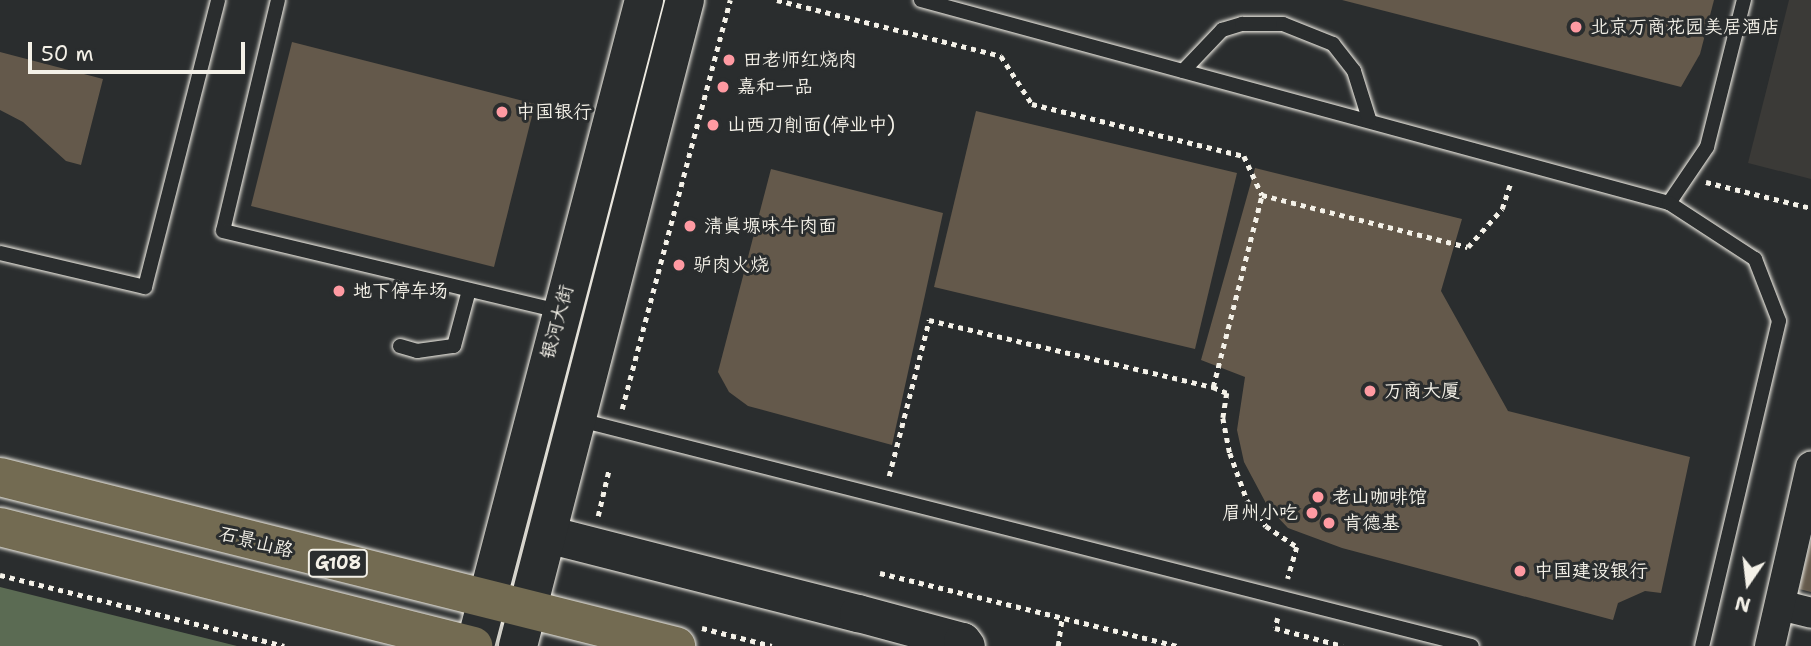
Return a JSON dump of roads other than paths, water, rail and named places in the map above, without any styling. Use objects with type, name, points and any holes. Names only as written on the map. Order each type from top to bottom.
[{"type":"highway","name":"石景山路","points":[[0,477],[486,600],[523,628],[676,646]]},
{"type":"highway","name":"G108","points":[[0,527],[474,646]]},
{"type":"main road","name":"银河大街","points":[[474,646],[644,0]]},
{"type":"main road","points":[[523,628],[685,0]]},
{"type":"street","points":[[1770,646],[1811,467]]},
{"type":"street","points":[[547,534],[858,613],[962,641],[966,646]]},
{"type":"street","points":[[1780,605],[1811,613]]},
{"type":"lane","points":[[0,253],[145,287],[218,0]]},
{"type":"lane","points":[[278,0],[223,231],[560,311]]},
{"type":"lane","points":[[921,0],[1369,119],[1673,205],[1755,259],[1779,321],[1702,646]]},
{"type":"lane","points":[[1673,205],[1686,177],[1707,147],[1744,0]]},
{"type":"lane","points":[[1183,71],[1222,30],[1241,24],[1283,23],[1333,44],[1354,71],[1369,119]]},
{"type":"lane","points":[[400,346],[417,351],[454,346],[469,290]]},
{"type":"lane","points":[[575,419],[1472,646]]},
{"type":"place","name":"北京万商花园美居酒店","points":[[1576,27]]},
{"type":"place","name":"田老师红烧肉","points":[[729,60]]},
{"type":"place","name":"嘉和一品","points":[[723,87]]},
{"type":"place","name":"中国银行","points":[[502,112]]},
{"type":"place","name":"山西刀削面(停业中)","points":[[713,125]]},
{"type":"place","name":"清真塬味牛肉面","points":[[690,226]]},
{"type":"place","name":"驴肉火烧","points":[[679,265]]},
{"type":"place","name":"地下停车场","points":[[339,291]]},
{"type":"place","name":"万商大厦","points":[[1370,391]]},
{"type":"place","name":"老山咖啡馆","points":[[1318,497]]},
{"type":"place","name":"眉州小吃","points":[[1312,513]]},
{"type":"place","name":"肯德基","points":[[1329,523]]},
{"type":"place","name":"中国建设银行","points":[[1520,571]]}]
